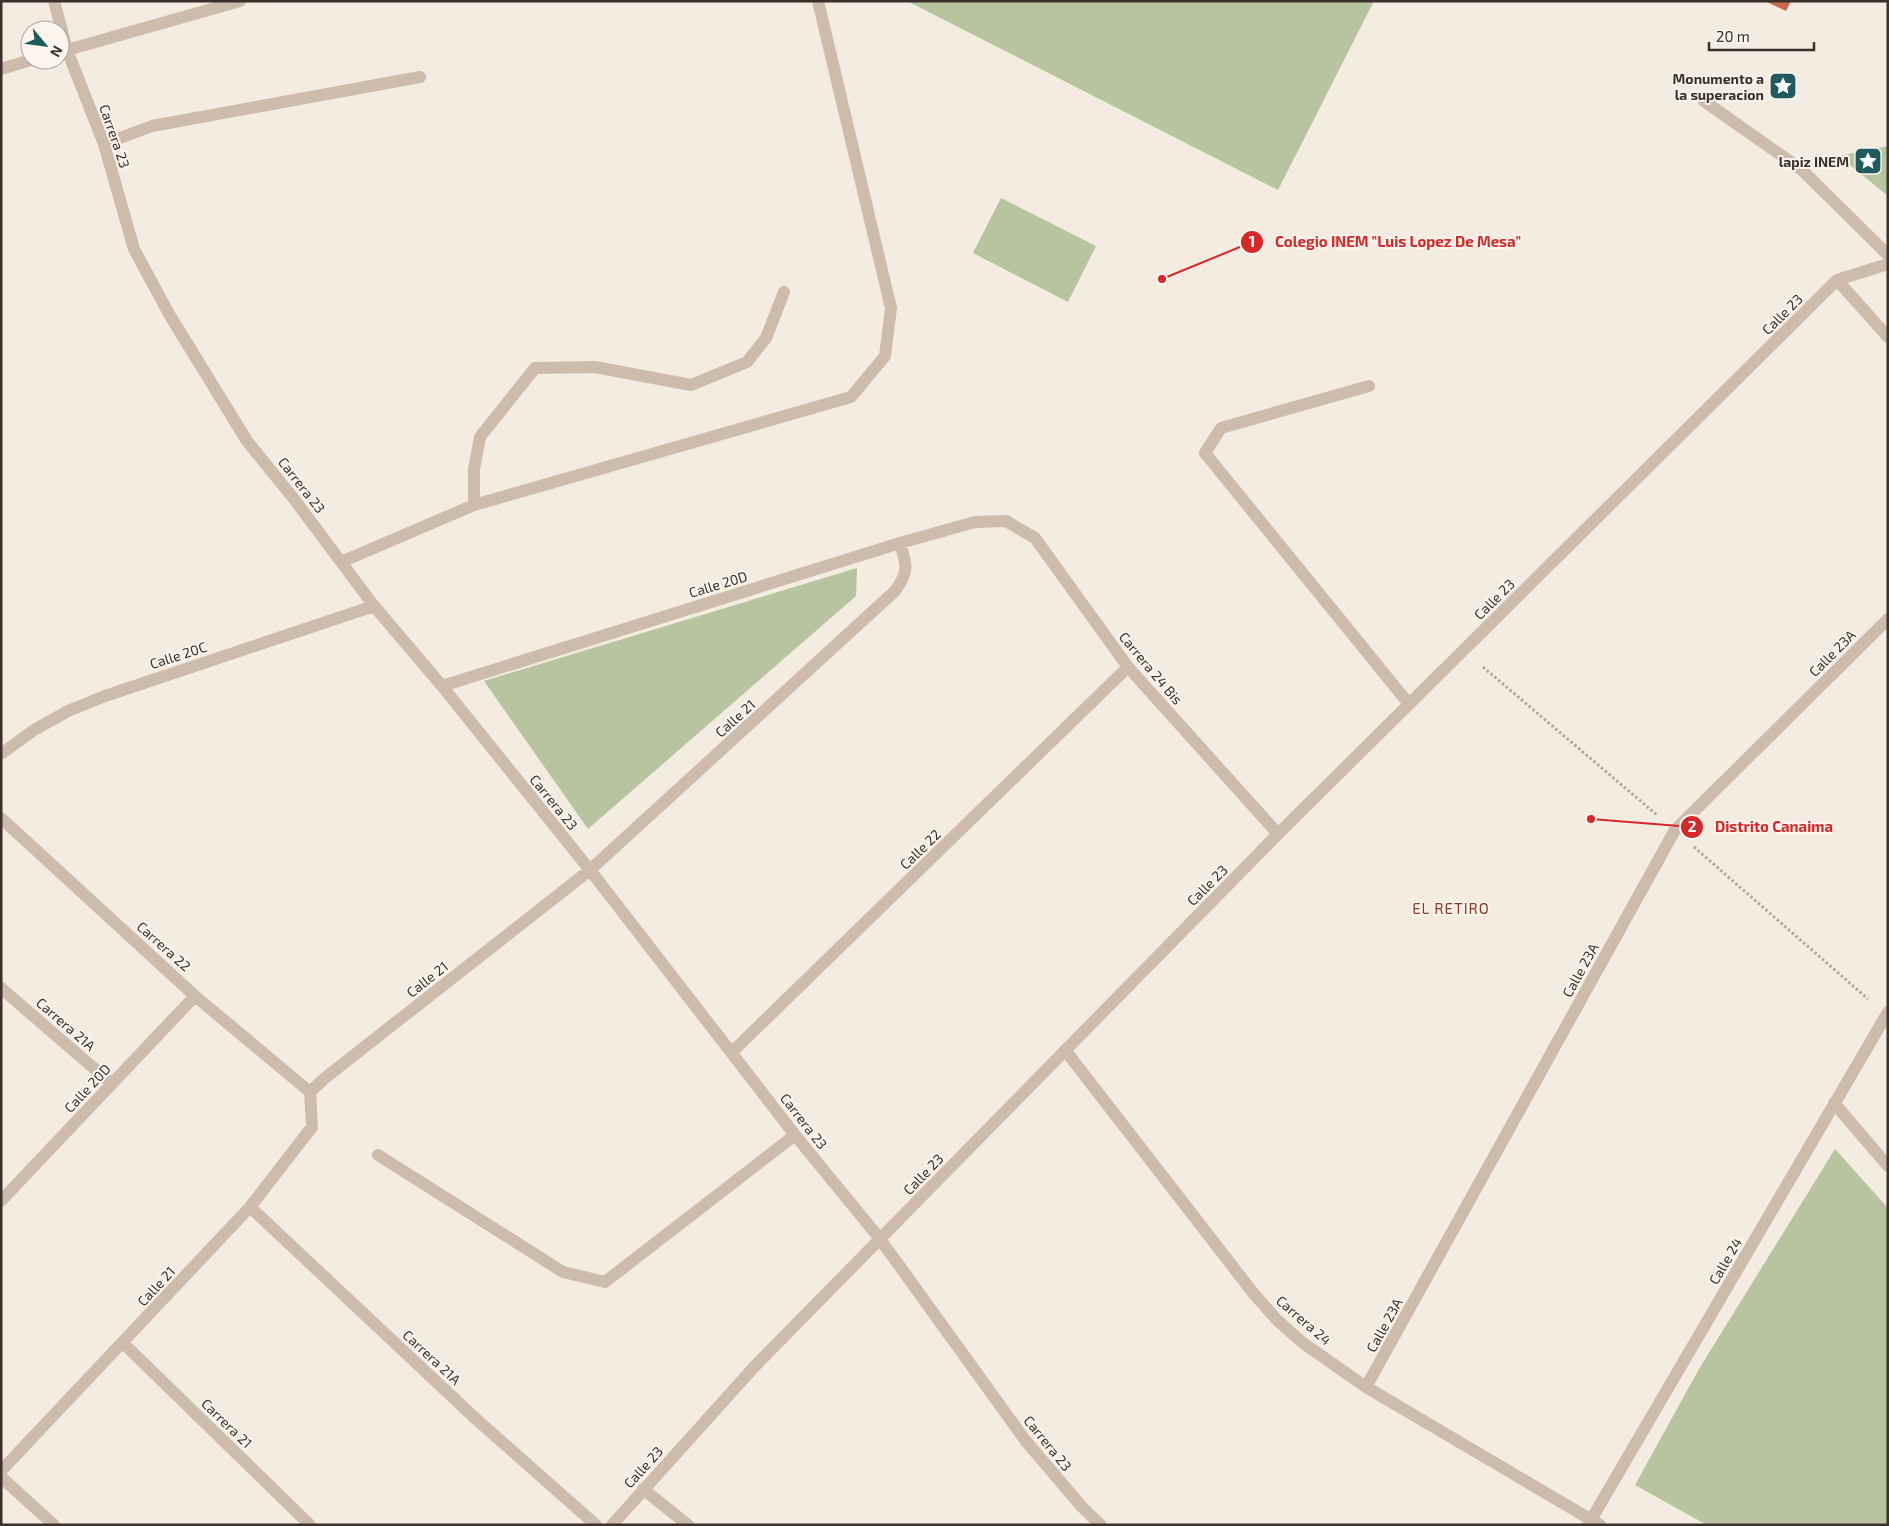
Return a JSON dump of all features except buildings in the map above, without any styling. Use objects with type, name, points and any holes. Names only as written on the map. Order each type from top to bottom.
[{"type":"street","name":"Carrera 23","points":[[54,1],[57,20]]},
{"type":"street","points":[[70,49],[240,1]]},
{"type":"street","points":[[341,562],[474,505],[851,397],[885,356],[891,308],[818,1]]},
{"type":"street","points":[[1,69],[20,63]]},
{"type":"street","name":"Carrera 23","points":[[70,67],[104,144],[134,249],[169,314],[247,441],[374,606],[442,686],[590,870],[795,1135],[880,1239],[1025,1440],[1064,1487],[1101,1525]]},
{"type":"street","points":[[104,144],[152,126],[420,77]]},
{"type":"street","points":[[1704,102],[1802,170],[1888,255]]},
{"type":"street","points":[[1888,264],[1837,280],[1888,337]]},
{"type":"street","name":"Calle 23","points":[[612,1525],[755,1366],[1065,1050],[1278,834],[1837,280]]},
{"type":"street","points":[[474,505],[474,469],[480,437],[535,368],[596,367],[691,385],[747,362],[766,338],[784,292]]},
{"type":"street","points":[[1369,386],[1220,428],[1205,453],[1410,704]]},
{"type":"street","name":"Calle 20D","points":[[442,686],[900,542],[975,522],[1006,522]]},
{"type":"street","name":"Carrera 24 Bis","points":[[1006,522],[1035,538],[1128,668],[1278,834]]},
{"type":"street","name":"Calle 21","points":[[1,1471],[250,1207],[312,1127],[310,1092],[332,1072],[590,870],[895,591],[902,581],[906,570],[900,542]]},
{"type":"street","name":"Calle 20C","points":[[1,754],[34,730],[68,712],[105,696],[374,606]]},
{"type":"street","name":"Calle 23A","points":[[1366,1387],[1675,830],[1888,619]]},
{"type":"street","name":"Calle 22","points":[[732,1052],[1128,668]]},
{"type":"street","name":"Carrera 22","points":[[1,818],[195,996],[310,1092]]},
{"type":"street","name":"Carrera 21A","points":[[1,988],[111,1083]]},
{"type":"street","name":"Calle 20D","points":[[1,1201],[195,996]]},
{"type":"street","name":"Calle 24","points":[[1593,1523],[1888,1012]]},
{"type":"street","name":"Carrera 24","points":[[1065,1050],[1254,1294],[1277,1320],[1303,1343],[1366,1387],[1593,1523]]},
{"type":"street","points":[[1834,1103],[1888,1166]]},
{"type":"street","points":[[378,1155],[563,1272],[604,1282],[795,1135]]},
{"type":"street","name":"Carrera 21A","points":[[250,1207],[476,1419],[596,1525]]},
{"type":"street","name":"Carrera 21","points":[[123,1343],[310,1525]]},
{"type":"street","points":[[1,1477],[54,1525]]},
{"type":"street","points":[[643,1489],[688,1525]]},
{"type":"green space","points":[[907,1],[1374,1],[1278,190]]},
{"type":"green space","points":[[1888,146],[1888,196],[1839,156]]},
{"type":"green space","points":[[1001,198],[1096,246],[1068,302],[973,253]]},
{"type":"green space","points":[[857,568],[856,596],[588,829],[484,681]]},
{"type":"green space","points":[[1835,1149],[1888,1208],[1888,1525],[1707,1525],[1635,1485],[1699,1369]]},
{"type":"place","name":"Monumento a la superacion","points":[[1783,86]]},
{"type":"place","name":"lapiz INEM","points":[[1868,161]]},
{"type":"place","name":"Colegio INEM \"Luis Lopez De Mesa\"","points":[[1162,279]]},
{"type":"place","name":"Distrito Canaima","points":[[1591,819]]},
{"type":"district","name":"EL RETIRO","points":[[1451,908]]}]
